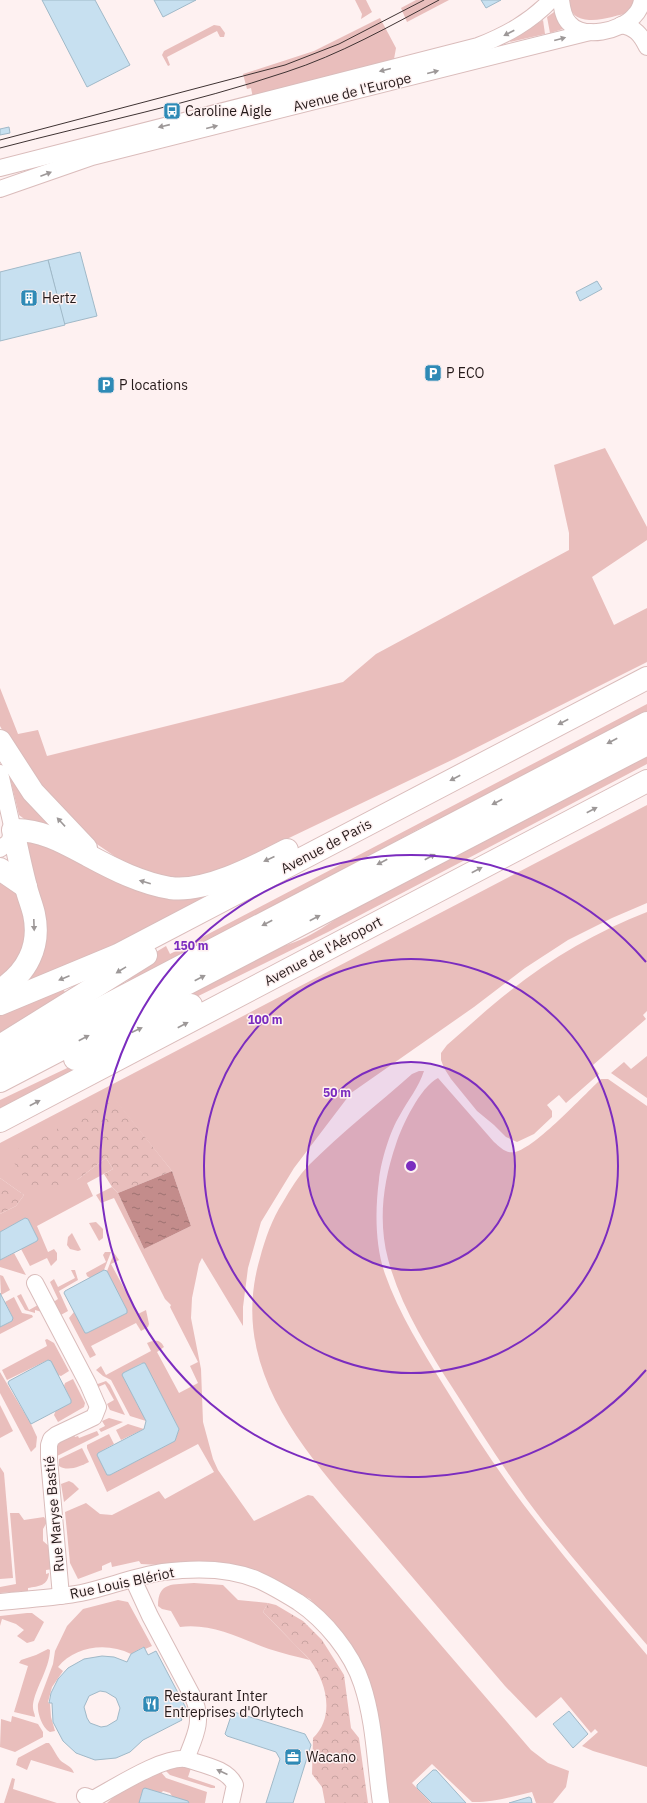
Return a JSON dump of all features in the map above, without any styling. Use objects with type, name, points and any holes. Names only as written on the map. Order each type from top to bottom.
[{"type":"highway","name":"Avenue de Paris","points":[[0,1004],[118,955],[647,678]]},
{"type":"highway","points":[[0,1061],[647,723]]},
{"type":"highway","points":[[0,741],[34,792],[98,860]]},
{"type":"highway","points":[[0,1081],[647,744]]},
{"type":"highway","name":"Avenue de l'Aéroport","points":[[0,1121],[392,914],[647,782]]},
{"type":"highway","points":[[0,990],[14,980],[23,970],[32,954],[35,935],[34,915],[6,830],[23,830],[44,834],[64,842],[132,878],[172,888],[192,888],[227,878],[320,835],[330,834],[345,836],[335,850],[322,860],[138,959],[0,1046]]},
{"type":"highway","points":[[0,869],[26,888]]},
{"type":"highway","points":[[0,1094],[214,994],[366,917],[392,914]]},
{"type":"street","name":"Avenue de l'Europe","points":[[0,168],[478,46],[518,28],[551,0]]},
{"type":"street","points":[[561,0],[562,11],[568,22],[577,29],[590,32]]},
{"type":"street","name":"Avenue de l'Europe","points":[[0,190],[92,157],[590,32],[604,31],[621,25],[633,18],[640,9],[642,0]]},
{"type":"street","points":[[621,25],[630,26],[637,31],[647,47]]},
{"type":"street","points":[[0,773],[6,830],[9,842],[0,849]]},
{"type":"street","name":"Rue Maryse Bastié","points":[[35,1283],[88,1384],[98,1407],[94,1417],[51,1439],[49,1445],[50,1478],[61,1596]]},
{"type":"street","name":"Rue Louis Blériot","points":[[0,1602],[82,1593],[163,1572],[193,1569],[226,1572],[257,1579],[308,1609],[328,1627],[347,1654],[362,1683],[373,1728],[381,1803]]},
{"type":"street","points":[[133,1579],[150,1616],[198,1708],[199,1725],[186,1759]]},
{"type":"street","points":[[91,1799],[159,1764],[179,1758],[186,1759],[225,1773],[231,1777],[235,1785],[231,1803]]},
{"type":"green space","points":[[355,0],[366,0],[372,12],[361,19],[362,14]]},
{"type":"green space","points":[[416,0],[449,0],[407,22],[401,8]]},
{"type":"green space","points":[[569,0],[636,0],[630,11],[599,20],[591,20],[578,17],[573,14],[570,8]]},
{"type":"green space","points":[[554,12],[563,29],[550,33],[547,17]]},
{"type":"green space","points":[[380,18],[396,48],[394,59],[253,98],[251,88],[247,89],[243,74],[314,51]]},
{"type":"green space","points":[[543,20],[545,34],[510,42],[511,40]]},
{"type":"green space","points":[[214,25],[220,26],[225,33],[224,37],[220,37],[217,31],[167,57],[170,65],[168,66],[162,55],[164,51]]},
{"type":"green space","points":[[605,448],[647,527],[647,540],[592,577],[614,625],[647,608],[647,662],[456,758],[243,860],[211,874],[179,879],[157,877],[126,864],[72,827],[24,770],[0,726],[0,688],[18,734],[38,730],[47,756],[343,682],[376,654],[569,550],[569,533],[554,465]]},
{"type":"green space","points":[[647,704],[647,715],[467,807],[424,826],[350,866],[345,873],[284,901],[152,969],[104,999],[98,989],[125,983],[146,965],[126,970],[166,946],[170,954]]},
{"type":"green space","points":[[647,752],[647,764],[328,932],[172,1009],[142,1016],[278,947],[311,935],[361,901]]},
{"type":"green space","points":[[7,766],[59,828],[27,821],[19,815]]},
{"type":"green space","points":[[647,805],[647,903],[612,918],[568,940],[525,968],[474,1007],[351,1093],[294,1168],[261,1222],[248,1268],[243,1307],[243,1326],[202,1258],[199,1264],[192,1298],[191,1318],[201,1369],[203,1422],[213,1459],[218,1470],[254,1521],[308,1495],[313,1496],[531,1750],[548,1763],[569,1771],[566,1787],[553,1803],[536,1803],[532,1792],[494,1800],[472,1802],[432,1764],[412,1783],[431,1803],[387,1803],[354,1651],[310,1599],[252,1570],[141,1564],[139,1561],[112,1567],[111,1562],[102,1566],[102,1570],[78,1579],[70,1563],[65,1512],[86,1503],[100,1514],[112,1515],[159,1491],[165,1499],[214,1472],[198,1444],[107,1492],[87,1448],[87,1445],[109,1434],[114,1444],[97,1455],[107,1474],[110,1475],[175,1441],[179,1429],[145,1363],[142,1363],[123,1373],[122,1375],[146,1421],[130,1416],[111,1380],[96,1370],[101,1366],[106,1375],[151,1351],[147,1343],[159,1341],[164,1347],[157,1352],[179,1393],[198,1383],[190,1366],[198,1362],[170,1307],[171,1305],[165,1299],[114,1198],[101,1203],[96,1195],[112,1187],[118,1193],[144,1249],[191,1226],[172,1171],[115,1100],[77,1180],[106,1158],[113,1169],[87,1183],[93,1196],[37,1226],[48,1252],[54,1249],[57,1253],[57,1260],[51,1266],[47,1258],[30,1266],[21,1249],[37,1241],[38,1239],[28,1219],[25,1218],[0,1232],[0,1214],[16,1206],[24,1195],[0,1178],[0,1143]]},
{"type":"green space","points":[[23,840],[209,890],[211,897],[167,921],[25,986],[33,961]]},
{"type":"green space","points":[[0,874],[27,905],[26,954],[0,982]]},
{"type":"green space","points":[[647,912],[647,1011],[643,1015],[646,1019],[593,1065],[599,1074],[566,1103],[559,1095],[547,1105],[552,1111],[552,1117],[534,1134],[517,1142],[506,1137],[477,1111],[451,1079],[444,1068],[441,1060],[441,1053],[447,1045],[494,1004],[542,967],[593,937],[629,919]]},
{"type":"green space","points":[[63,988],[67,997],[0,1041],[0,1012]]},
{"type":"green space","points":[[117,1051],[0,1111],[0,1100],[84,1060]]},
{"type":"green space","points":[[647,1056],[647,1098],[611,1073],[624,1062],[631,1069]]},
{"type":"green space","points":[[419,1071],[424,1071],[419,1083],[396,1122],[386,1146],[380,1172],[377,1203],[377,1227],[379,1251],[385,1274],[404,1318],[419,1345],[492,1461],[542,1529],[647,1655],[647,1767],[593,1751],[582,1746],[598,1732],[595,1729],[591,1733],[561,1697],[536,1718],[505,1686],[327,1477],[302,1445],[281,1411],[265,1376],[255,1339],[253,1300],[260,1258],[275,1215],[302,1173],[321,1153],[412,1074]]},
{"type":"green space","points":[[438,1078],[494,1142],[503,1150],[509,1152],[515,1152],[524,1148],[547,1131],[601,1079],[608,1079],[647,1106],[647,1645],[533,1509],[509,1475],[415,1326],[393,1276],[388,1259],[383,1230],[383,1202],[388,1173],[396,1144],[412,1108],[418,1098],[431,1083]]},
{"type":"green space","points":[[115,1099],[172,1171],[118,1193],[112,1187],[104,1174],[113,1169],[106,1158],[77,1180],[34,1192],[8,1154]]},
{"type":"green space","points":[[0,1178],[24,1195],[16,1206],[0,1214]]},
{"type":"green space","points":[[96,1222],[103,1229],[103,1238],[99,1241],[89,1223]]},
{"type":"green space","points":[[72,1233],[81,1250],[78,1251],[70,1249],[67,1245],[68,1237]]},
{"type":"green space","points":[[105,1252],[111,1252],[104,1270],[90,1278],[86,1273],[106,1262],[103,1255]]},
{"type":"green space","points":[[14,1253],[26,1275],[0,1267],[0,1260]]},
{"type":"green space","points":[[114,1253],[119,1260],[111,1264],[138,1314],[146,1310],[149,1324],[148,1327],[141,1331],[136,1323],[91,1346],[96,1355],[90,1358],[69,1318],[74,1312],[87,1333],[127,1313],[127,1310],[107,1271]]},
{"type":"green space","points":[[71,1270],[75,1270],[78,1280],[59,1291],[68,1311],[59,1316],[52,1303],[58,1299],[50,1282],[54,1279],[58,1287],[75,1278]]},
{"type":"green space","points":[[0,1275],[3,1276],[10,1290],[1,1295]]},
{"type":"green space","points":[[21,1294],[29,1310],[38,1305],[42,1312],[35,1310],[35,1313],[25,1310],[17,1296]]},
{"type":"green space","points":[[14,1297],[22,1313],[32,1315],[33,1317],[0,1334],[0,1327],[12,1321],[13,1318],[5,1302]]},
{"type":"green space","points":[[47,1339],[54,1343],[69,1371],[61,1376],[58,1375],[48,1360],[7,1380],[2,1370],[47,1346],[45,1340]]},
{"type":"green space","points":[[0,1372],[31,1424],[37,1437],[36,1447],[31,1452],[0,1393]]},
{"type":"green space","points":[[73,1379],[85,1403],[84,1407],[58,1422],[54,1415],[56,1410],[71,1403],[64,1386],[65,1383]]},
{"type":"green space","points":[[106,1381],[110,1385],[125,1415],[110,1410],[107,1404],[114,1400],[105,1384],[96,1388],[95,1385]]},
{"type":"green space","points":[[0,1405],[13,1431],[0,1438]]},
{"type":"green space","points":[[109,1418],[123,1422],[101,1432],[99,1429],[105,1426],[102,1421]]},
{"type":"green space","points":[[128,1424],[144,1429],[121,1440],[116,1430]]},
{"type":"green space","points":[[97,1431],[99,1435],[55,1457],[55,1444],[73,1433],[75,1437],[78,1436],[79,1438]]},
{"type":"green space","points":[[82,1448],[89,1462],[78,1467],[63,1468],[59,1466],[59,1459]]},
{"type":"green space","points":[[0,1467],[4,1473],[13,1578],[0,1579]]},
{"type":"green space","points":[[69,1481],[79,1489],[64,1502],[61,1484]]},
{"type":"green space","points":[[10,1513],[19,1513],[24,1520],[44,1517],[47,1522],[43,1529],[43,1541],[50,1547],[53,1569],[46,1570],[46,1574],[49,1573],[47,1581],[42,1585],[28,1588],[28,1591],[0,1593],[0,1587],[16,1584]]},
{"type":"green space","points":[[194,1583],[223,1585],[238,1600],[268,1603],[263,1612],[310,1660],[269,1649],[214,1629],[192,1626],[180,1627],[171,1611],[162,1609],[158,1606],[159,1598],[164,1588],[168,1586]]},
{"type":"green space","points":[[118,1600],[128,1602],[152,1646],[145,1649],[143,1647],[131,1654],[112,1648],[92,1648],[73,1654],[65,1660],[58,1667],[63,1671],[52,1687],[48,1702],[50,1704],[51,1717],[55,1731],[50,1732],[41,1720],[38,1711],[38,1704],[53,1664],[55,1651],[67,1626],[83,1609]]},
{"type":"green space","points":[[268,1603],[276,1605],[303,1621],[322,1640],[344,1675],[351,1728],[359,1738],[368,1803],[325,1803],[322,1787],[312,1774],[313,1738],[320,1730],[326,1710],[324,1689],[321,1679],[310,1660],[263,1612]]},
{"type":"green space","points":[[32,1613],[44,1622],[34,1641],[27,1643],[17,1636],[24,1630],[16,1624],[2,1619],[0,1626],[0,1616]]},
{"type":"green space","points":[[48,1649],[50,1650],[47,1665],[33,1702],[35,1717],[14,1712],[28,1666],[19,1663],[21,1660]]},
{"type":"green space","points":[[12,1716],[38,1724],[43,1732],[43,1737],[15,1752],[0,1747],[1,1719],[11,1722]]},
{"type":"green space","points":[[46,1743],[49,1743],[60,1760],[70,1767],[74,1773],[31,1760],[27,1770],[16,1765],[18,1758]]},
{"type":"green space","points":[[178,1766],[191,1768],[188,1777],[215,1786],[215,1788],[170,1775],[164,1769]]},
{"type":"green space","points":[[160,1771],[166,1778],[207,1792],[205,1803],[189,1803],[172,1796],[170,1793],[163,1791],[161,1793],[143,1789],[139,1803],[107,1803],[116,1795]]},
{"type":"green space","points":[[12,1778],[15,1779],[13,1789],[57,1803],[4,1803]]},
{"type":"water","points":[[172,1171],[191,1226],[144,1249],[118,1193]]},
{"type":"building","points":[[42,0],[95,0],[130,65],[87,87]]},
{"type":"building","points":[[154,0],[196,0],[163,17]]},
{"type":"building","points":[[481,0],[501,0],[486,8]]},
{"type":"building","points":[[175,109],[176,113],[168,116],[167,112]]},
{"type":"building","points":[[9,127],[10,133],[0,135],[0,129]]},
{"type":"building","points":[[80,252],[97,316],[64,324],[48,260]]},
{"type":"building","name":"Hertz","points":[[48,260],[65,325],[0,341],[0,272]]},
{"type":"building","points":[[597,281],[602,289],[580,301],[576,292]]},
{"type":"building","points":[[25,1218],[28,1219],[38,1239],[37,1241],[0,1260],[0,1232]]},
{"type":"building","points":[[104,1270],[107,1271],[127,1310],[127,1313],[85,1333],[64,1293],[65,1291]]},
{"type":"building","points":[[0,1293],[13,1318],[12,1321],[0,1327]]},
{"type":"building","points":[[48,1360],[51,1361],[71,1400],[71,1403],[31,1424],[8,1383],[9,1381]]},
{"type":"building","points":[[145,1363],[179,1429],[175,1441],[110,1475],[107,1475],[97,1455],[98,1453],[144,1429],[146,1421],[122,1375],[123,1373]]},
{"type":"building","name":"Restaurant Inter Entreprises d'Orlytech","points":[[144,1647],[148,1655],[156,1651],[186,1708],[178,1712],[182,1720],[143,1740],[130,1752],[116,1758],[95,1760],[76,1753],[63,1741],[53,1722],[52,1703],[49,1703],[51,1693],[58,1679],[68,1668],[84,1659],[102,1656],[114,1657],[127,1662],[131,1654]],"holes":[[[100,1691],[106,1692],[116,1698],[120,1708],[117,1720],[107,1726],[101,1727],[90,1723],[84,1707],[89,1696]]]},
{"type":"building","points":[[569,1711],[588,1734],[573,1748],[553,1724]]},
{"type":"building","name":"Wacano","points":[[234,1712],[305,1734],[311,1745],[293,1803],[266,1803],[280,1759],[276,1752],[227,1736],[225,1734],[232,1713]]},
{"type":"building","points":[[433,1770],[436,1770],[466,1803],[432,1803],[417,1788],[417,1785]]},
{"type":"building","points":[[145,1788],[188,1801],[189,1803],[139,1803],[143,1789]]},
{"type":"building","points":[[529,1797],[531,1798],[532,1803],[509,1803]]},
{"type":"tram line","points":[[0,140],[285,65],[339,44],[424,0]]},
{"type":"tram line","points":[[0,148],[180,103],[286,72],[345,49],[439,0]]},
{"type":"place","name":"Caroline Aigle","points":[[172,111]]},
{"type":"place","name":"Hertz","points":[[29,298]]},
{"type":"place","name":"P ECO","points":[[433,373]]},
{"type":"place","name":"P locations","points":[[106,385]]},
{"type":"place","name":"Restaurant Inter Entreprises d'Orlytech","points":[[151,1704]]},
{"type":"place","name":"Wacano","points":[[293,1757]]}]
